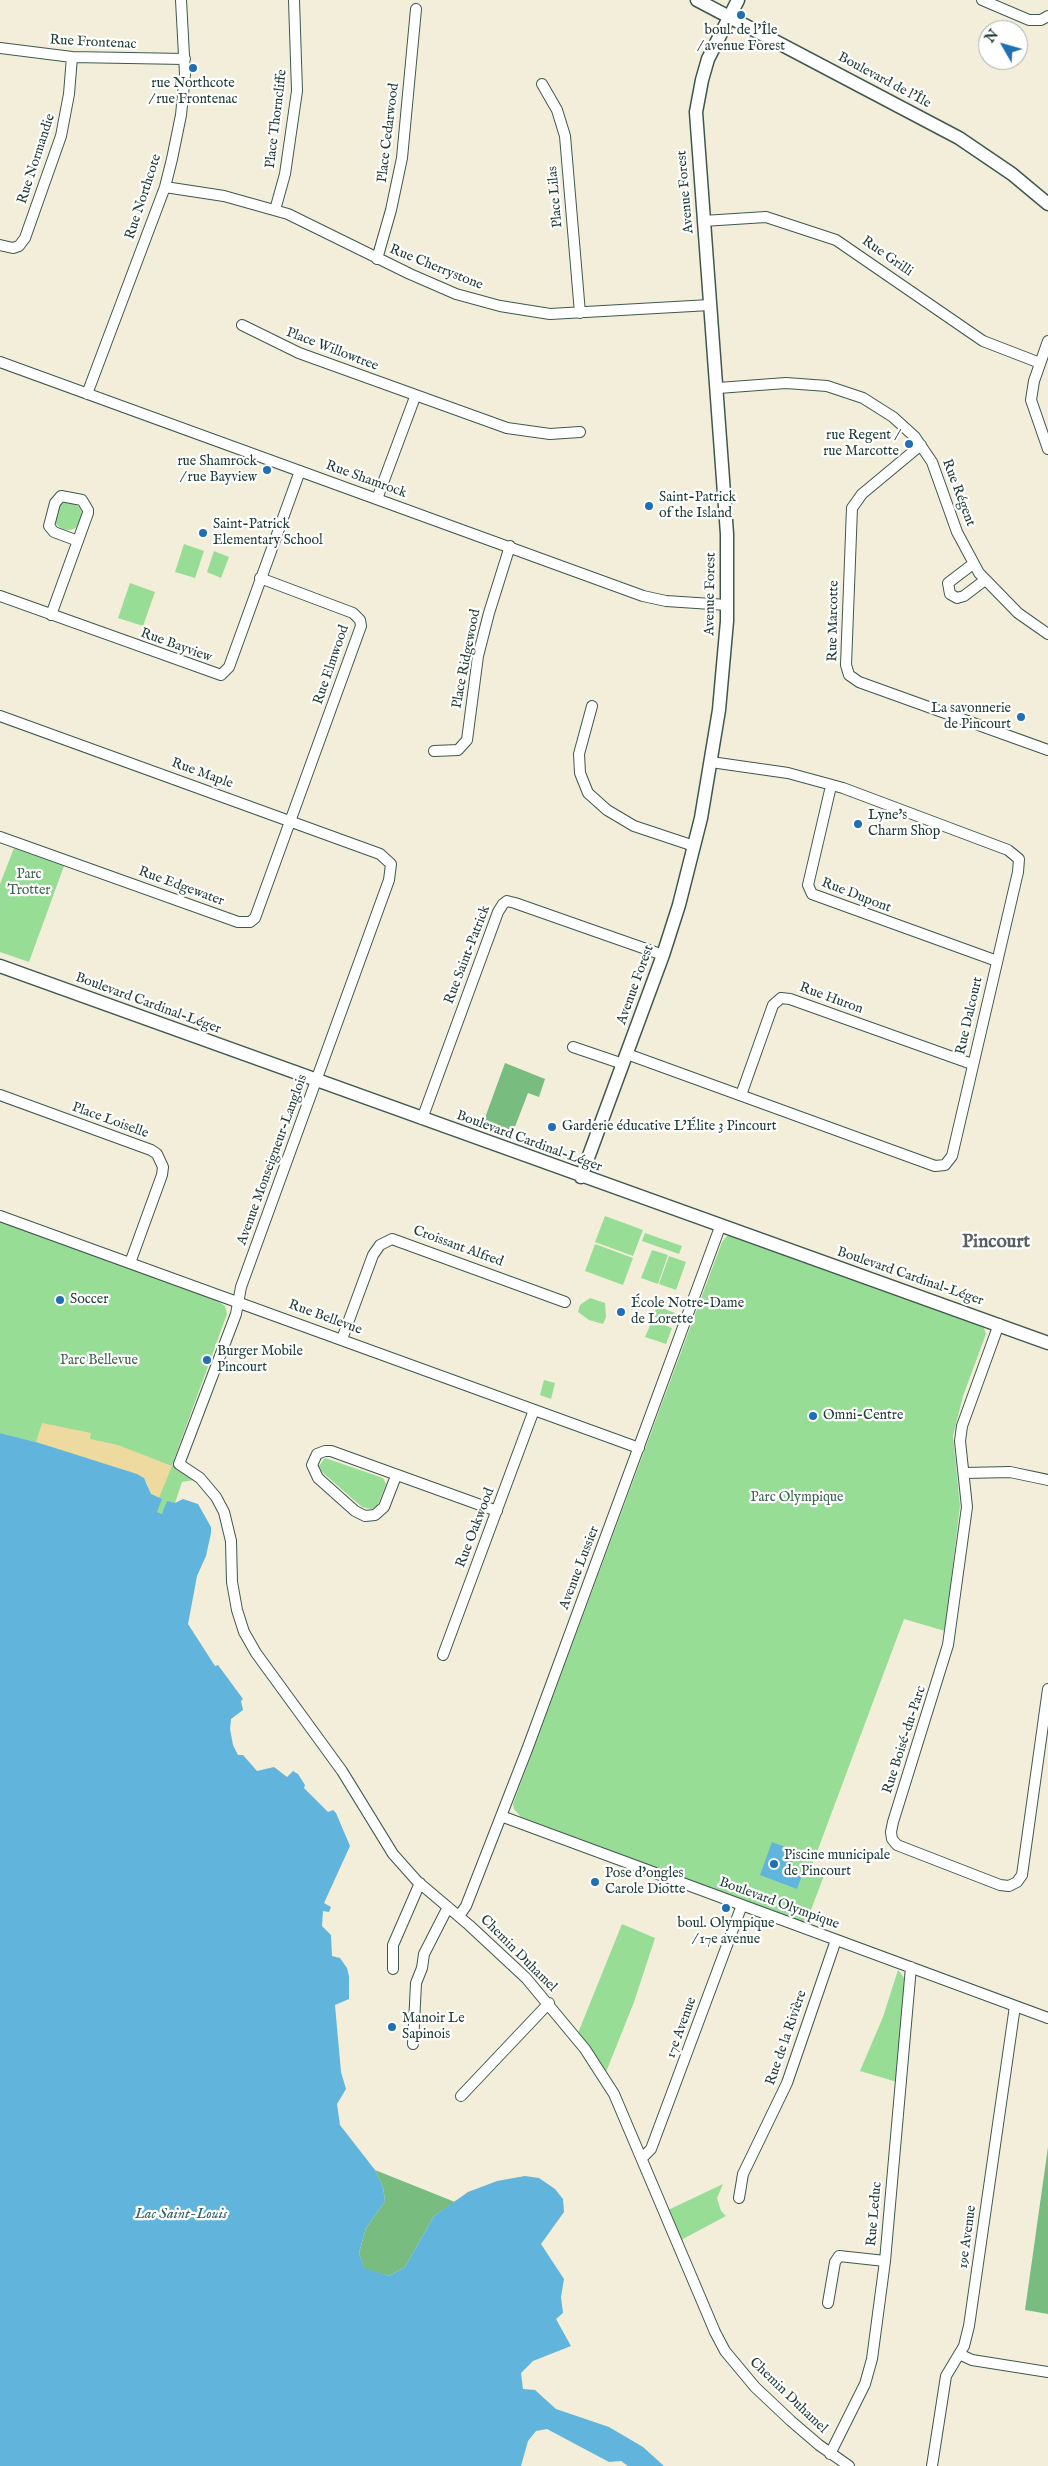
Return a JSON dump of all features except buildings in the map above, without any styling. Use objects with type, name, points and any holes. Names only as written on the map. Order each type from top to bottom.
[{"type":"street","name":"Rue Northcote","points":[[87,394],[165,187],[181,115],[185,59],[181,0]]},
{"type":"street","name":"Place Thorncliffe","points":[[275,210],[285,174],[297,91],[298,50],[294,0]]},
{"type":"street","name":"Boulevard de l'Île","points":[[697,0],[959,138],[1012,174],[1048,204]]},
{"type":"street","name":"Avenue Forest","points":[[581,1177],[663,955],[694,846],[711,762],[723,673],[727,605],[726,506],[697,140],[697,103],[708,59],[728,16],[738,0]]},
{"type":"street","points":[[982,0],[1029,20],[1042,20],[1048,16]]},
{"type":"street","name":"Place Cedarwood","points":[[377,259],[391,210],[402,158],[416,9]]},
{"type":"street","name":"Rue Frontenac","points":[[0,48],[72,57],[185,59]]},
{"type":"street","name":"Rue Normandie","points":[[0,245],[13,248],[19,246],[25,238],[61,136],[69,94],[72,57]]},
{"type":"street","name":"Place Lilas","points":[[542,84],[557,110],[565,136],[580,313]]},
{"type":"street","name":"Rue Cherrystone","points":[[165,187],[224,196],[275,210],[319,228],[377,259],[456,294],[500,306],[550,314],[710,305]]},
{"type":"street","name":"Rue Grilli","points":[[703,221],[766,217],[836,240],[983,342],[1040,363]]},
{"type":"street","name":"Place Willowtree","points":[[242,325],[299,353],[415,397],[507,428],[550,434],[580,432]]},
{"type":"street","points":[[1048,341],[1040,363],[1031,400],[1048,449]]},
{"type":"street","name":"Rue Shamrock","points":[[0,362],[510,546],[643,596],[666,601],[727,605]]},
{"type":"street","name":"Rue Régent","points":[[718,388],[801,383],[840,389],[864,398],[883,410],[908,430],[921,445],[936,470],[957,532],[973,564],[985,580],[1018,613],[1048,634]]},
{"type":"street","points":[[377,499],[415,397]]},
{"type":"street","name":"Rue Marcotte","points":[[921,445],[862,494],[852,508],[846,665],[849,674],[859,682],[1048,750]]},
{"type":"street","name":"Rue Bayview","points":[[0,596],[222,675],[229,667],[300,470]]},
{"type":"street","points":[[51,615],[78,541],[88,513],[88,506],[82,500],[61,496],[55,503],[49,526],[54,532],[78,541]]},
{"type":"street","name":"Place Ridgewood","points":[[434,751],[458,750],[467,740],[478,656],[489,612],[510,546]]},
{"type":"street","points":[[973,564],[948,583],[950,594],[957,598],[964,596],[985,580]]},
{"type":"street","name":"Rue Elmwood","points":[[260,578],[353,613],[360,620],[361,626],[290,821]]},
{"type":"street","points":[[592,706],[579,754],[580,773],[588,793],[607,810],[634,826],[694,846]]},
{"type":"street","name":"Rue Maple","points":[[0,716],[380,854],[391,864]]},
{"type":"street","name":"Rue Dalcourt","points":[[573,1047],[625,1059],[741,1095],[940,1166],[945,1165],[952,1156],[1020,864],[1016,854],[831,786],[788,774],[711,762]]},
{"type":"street","name":"Rue Dupont","points":[[831,786],[808,884],[812,894],[997,961]]},
{"type":"street","name":"Rue Edgewater","points":[[0,837],[244,923],[255,918],[290,821]]},
{"type":"street","name":"Avenue Monseigneur-Langlois","points":[[179,1464],[236,1314],[238,1301],[389,880],[391,864]]},
{"type":"street","name":"Rue Saint-Patrick","points":[[422,1119],[498,912],[507,901],[663,955]]},
{"type":"street","name":"Boulevard Cardinal-Léger","points":[[0,966],[581,1177],[1048,1343]]},
{"type":"street","name":"Rue Huron","points":[[741,1095],[773,1005],[781,998],[790,999],[972,1064]]},
{"type":"street","name":"Place Loiselle","points":[[0,1096],[151,1150],[157,1154],[163,1167],[162,1175],[130,1263]]},
{"type":"street","name":"Rue Bellevue","points":[[0,1216],[639,1448]]},
{"type":"street","name":"Avenue Lussier","points":[[459,1916],[466,1906],[501,1816],[720,1227]]},
{"type":"street","name":"Croissant Alfred","points":[[342,1339],[373,1256],[380,1245],[392,1239],[566,1302]]},
{"type":"street","name":"Rue Boisé-du-Parc","points":[[999,1324],[962,1426],[960,1441],[967,1507],[948,1645],[893,1822],[892,1840],[897,1845],[1000,1885],[1009,1886],[1017,1882],[1022,1875],[1048,1689]]},
{"type":"street","name":"Rue Oakwood","points":[[443,1655],[534,1410]]},
{"type":"street","points":[[396,1476],[384,1507],[375,1515],[364,1516],[318,1478],[312,1465],[317,1454],[325,1450],[331,1451],[497,1511]]},
{"type":"street","name":"Chemin Duhamel","points":[[179,1464],[200,1478],[220,1503],[227,1519],[231,1541],[234,1596],[240,1621],[250,1643],[342,1771],[387,1847],[420,1883],[518,1970],[549,2003],[603,2075],[642,2158],[715,2332],[725,2351],[755,2387],[791,2421],[830,2454],[848,2466]]},
{"type":"street","points":[[964,1473],[1010,1472],[1048,1480]]},
{"type":"street","name":"Boulevard Olympique","points":[[501,1816],[1048,2018]]},
{"type":"street","points":[[393,1969],[394,1945],[420,1883]]},
{"type":"street","name":"17e Avenue","points":[[642,2158],[649,2153],[654,2143],[742,1905]]},
{"type":"street","points":[[413,2044],[416,1983],[422,1968],[424,1954],[448,1907]]},
{"type":"street","name":"Rue de la Rivière","points":[[739,2198],[743,2174],[792,2070],[836,1940]]},
{"type":"street","name":"Rue Leduc","points":[[830,2454],[870,2370],[885,2261],[911,1967]]},
{"type":"street","points":[[461,2096],[549,2003]]},
{"type":"street","name":"19e Avenue","points":[[932,2466],[946,2376],[959,2354],[969,2326],[1015,2006]]},
{"type":"street","points":[[828,2303],[837,2258],[842,2256],[885,2261]]},
{"type":"street","points":[[959,2354],[972,2360],[1048,2372]]},
{"type":"green space","points":[[68,502],[78,506],[82,516],[78,526],[68,530],[58,526],[54,516],[58,506]]},
{"type":"green space","points":[[184,544],[204,551],[195,578],[175,572]]},
{"type":"green space","points":[[214,551],[229,557],[221,578],[207,572]]},
{"type":"green space","points":[[130,583],[155,592],[143,626],[118,618]]},
{"type":"green space","name":"Parc Trotter","points":[[14,848],[64,866],[29,962],[0,952],[0,884]]},
{"type":"green space","points":[[505,1063],[545,1079],[539,1097],[528,1093],[511,1137],[482,1126]]},
{"type":"green space","points":[[605,1216],[643,1230],[633,1256],[595,1242]]},
{"type":"green space","name":"Parc Bellevue","points":[[0,1222],[208,1295],[225,1306],[227,1314],[172,1465],[194,1480],[182,1482],[175,1503],[162,1514],[157,1512],[147,1482],[137,1474],[36,1442],[0,1433]]},
{"type":"green space","points":[[645,1233],[682,1246],[679,1254],[642,1241]]},
{"type":"green space","name":"Parc Olympique","points":[[727,1236],[734,1236],[979,1325],[984,1328],[986,1334],[963,1396],[953,1436],[960,1506],[945,1631],[904,1619],[811,1868],[825,1873],[806,1923],[521,1817],[514,1809],[513,1804],[722,1242]]},
{"type":"green space","points":[[595,1244],[633,1258],[623,1285],[585,1271]]},
{"type":"green space","points":[[652,1250],[668,1255],[658,1284],[641,1278]]},
{"type":"green space","points":[[669,1256],[686,1262],[676,1290],[659,1284]]},
{"type":"green space","points":[[590,1298],[605,1303],[606,1317],[603,1324],[589,1320],[578,1312],[580,1305]]},
{"type":"green space","points":[[657,1306],[675,1313],[671,1323],[653,1316]]},
{"type":"green space","points":[[652,1321],[672,1328],[666,1344],[645,1337]]},
{"type":"green space","points":[[544,1380],[555,1383],[551,1399],[540,1395]]},
{"type":"green space","points":[[325,1458],[383,1478],[386,1484],[377,1507],[371,1509],[362,1507],[322,1472],[319,1466]]},
{"type":"green space","points":[[622,1924],[655,1938],[634,2002],[606,2072],[578,2033]]},
{"type":"green space","points":[[898,1970],[905,1979],[897,2082],[860,2071],[883,2017]]},
{"type":"green space","points":[[1048,2147],[1048,2314],[1025,2310]]},
{"type":"green space","points":[[375,2170],[455,2202],[434,2216],[405,2267],[389,2276],[364,2269],[359,2253],[366,2228],[385,2201],[383,2187]]},
{"type":"green space","points":[[723,2184],[717,2198],[721,2211],[726,2216],[681,2240],[668,2210]]},
{"type":"sand","points":[[42,1423],[91,1433],[90,1439],[118,1445],[172,1466],[159,1498],[151,1494],[147,1482],[137,1474],[36,1442]]},
{"type":"water","name":"Lac Saint-Louis","points":[[0,1433],[36,1442],[137,1474],[144,1478],[151,1494],[162,1499],[157,1512],[162,1514],[167,1501],[175,1503],[183,1499],[198,1504],[211,1527],[211,1533],[206,1556],[197,1576],[188,1624],[215,1666],[218,1665],[243,1699],[241,1701],[243,1710],[231,1719],[230,1729],[233,1745],[238,1755],[243,1755],[257,1771],[274,1767],[287,1777],[293,1771],[298,1774],[305,1785],[304,1788],[328,1812],[333,1810],[336,1813],[350,1846],[324,1903],[331,1907],[329,1912],[323,1911],[322,1926],[331,1935],[332,1956],[340,1958],[347,1968],[349,1976],[349,1999],[335,2005],[341,2072],[346,2089],[337,2104],[340,2125],[375,2170],[383,2187],[385,2201],[366,2228],[359,2253],[364,2268],[389,2276],[405,2267],[434,2216],[468,2192],[497,2181],[525,2176],[539,2178],[555,2189],[563,2199],[564,2212],[541,2244],[564,2279],[561,2297],[563,2313],[556,2319],[571,2346],[533,2361],[521,2373],[523,2389],[535,2390],[556,2409],[609,2427],[643,2447],[664,2466],[628,2466],[621,2461],[609,2462],[547,2429],[536,2431],[528,2441],[521,2466],[0,2466]]},
{"type":"water","points":[[772,1842],[796,1851],[789,1869],[802,1875],[797,1889],[760,1875]]},
{"type":"place","name":"boul. de l'Île / avenue Forest","points":[[741,15]]},
{"type":"place","name":"rue Northcote / rue Frontenac","points":[[193,68]]},
{"type":"place","name":"rue Regent / rue Marcotte","points":[[909,444]]},
{"type":"place","name":"rue Shamrock / rue Bayview","points":[[267,470]]},
{"type":"place","name":"Saint-Patrick of the Island","points":[[649,506]]},
{"type":"place","name":"Saint-Patrick Elementary School","points":[[203,533]]},
{"type":"place","name":"La savonnerie de Pincourt","points":[[1021,717]]},
{"type":"place","name":"Lyne's Charm Shop","points":[[858,824]]},
{"type":"place","name":"Garderie éducative L'Élite 3 Pincourt","points":[[552,1127]]},
{"type":"place","name":"Soccer","points":[[60,1300]]},
{"type":"place","name":"École Notre-Dame de Lorette","points":[[621,1312]]},
{"type":"place","name":"Burger Mobile Pincourt","points":[[207,1360]]},
{"type":"place","name":"Omni-Centre","points":[[813,1416]]},
{"type":"place","name":"Piscine municipale de Pincourt","points":[[774,1864]]},
{"type":"place","name":"Pose d'ongles Carole Diotte","points":[[595,1882]]},
{"type":"place","name":"boul. Olympique / 17e avenue","points":[[726,1908]]},
{"type":"place","name":"Manoir Le Sapinois","points":[[392,2027]]},
{"type":"district","name":"Pincourt","points":[[996,1243]]}]
